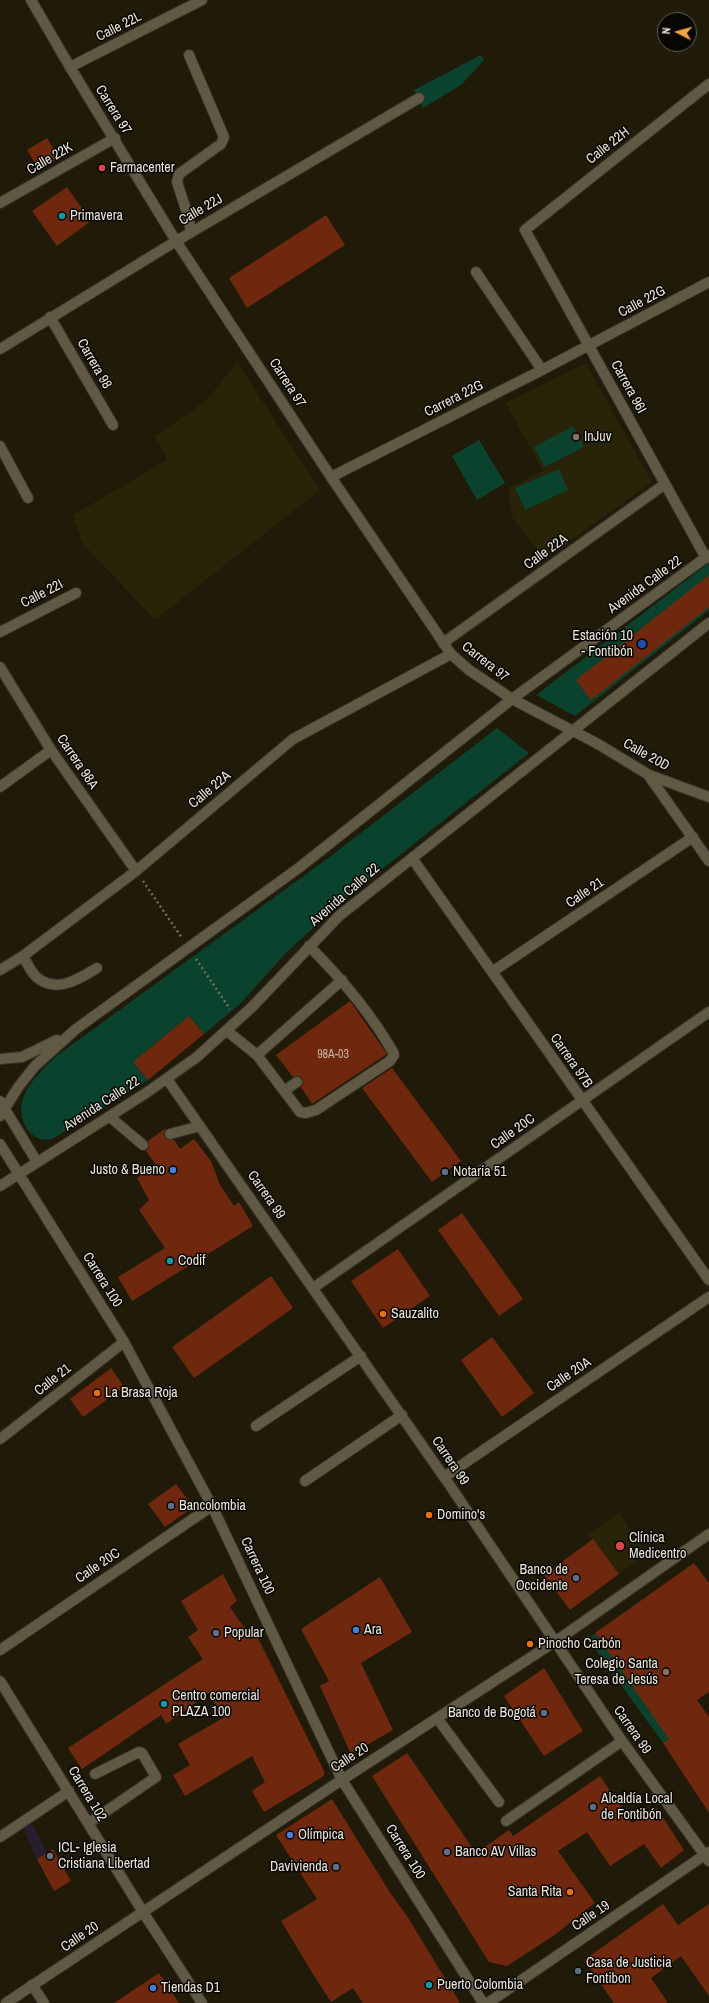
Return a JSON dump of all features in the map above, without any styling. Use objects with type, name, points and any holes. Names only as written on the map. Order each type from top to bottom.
[{"type":"street","name":"Carrera 97","points":[[31,0],[176,241],[331,477],[451,654],[469,670],[512,699],[573,731]]},
{"type":"street","name":"Calle 22L","points":[[70,67],[202,0]]},
{"type":"street","points":[[189,55],[224,137],[221,144],[178,177],[191,232]]},
{"type":"street","name":"Calle 22H","points":[[524,230],[709,84]]},
{"type":"street","name":"Calle 22J","points":[[0,349],[191,232],[419,98]]},
{"type":"street","name":"Calle 22K","points":[[0,203],[114,138]]},
{"type":"street","name":"Carrera 96I","points":[[524,230],[665,484],[708,557]]},
{"type":"street","points":[[476,272],[542,370]]},
{"type":"street","name":"Calle 22G","points":[[589,346],[709,282]]},
{"type":"street","name":"Carrera 98","points":[[50,317],[113,425]]},
{"type":"street","name":"Carrera 22G","points":[[331,477],[589,346]]},
{"type":"street","points":[[0,446],[28,498]]},
{"type":"street","name":"Calle 22A","points":[[443,643],[665,484]]},
{"type":"street","name":"Avenida Calle 22","points":[[2,1109],[35,1066],[76,1029],[300,867],[512,699],[708,557]]},
{"type":"street","name":"Calle 22I","points":[[0,632],[76,593]]},
{"type":"street","name":"Avenida Calle 22","points":[[0,1186],[167,1079],[227,1031],[339,916],[709,623]]},
{"type":"street","name":"Calle 22A","points":[[0,970],[22,956],[136,871],[293,739],[451,654]]},
{"type":"street","name":"Carrera 98A","points":[[0,667],[51,750],[136,871]]},
{"type":"street","name":"Calle 20D","points":[[573,731],[598,744],[648,775],[709,797]]},
{"type":"street","points":[[0,787],[51,750]]},
{"type":"street","points":[[648,775],[709,860]]},
{"type":"street","name":"Calle 21","points":[[492,972],[693,837]]},
{"type":"street","name":"Carrera 97B","points":[[412,858],[582,1102],[709,1280]]},
{"type":"street","points":[[227,1031],[257,1055],[300,1112],[306,1113],[316,1110],[390,1061],[394,1055],[393,1052],[342,980],[309,946]]},
{"type":"street","points":[[22,956],[38,979],[51,984],[69,984],[97,968]]},
{"type":"street","points":[[257,1055],[342,980]]},
{"type":"street","name":"Calle 20C","points":[[313,1288],[582,1102],[709,1012]]},
{"type":"street","points":[[0,1059],[11,1059],[28,1054],[76,1029]]},
{"type":"street","name":"Carrera 99","points":[[167,1079],[361,1356],[556,1641],[622,1741],[708,1856]]},
{"type":"street","points":[[284,1091],[297,1082]]},
{"type":"street","points":[[2,1109],[37,1162]]},
{"type":"street","points":[[110,1116],[143,1145]]},
{"type":"street","points":[[170,1134],[200,1126]]},
{"type":"street","name":"Carrera 100","points":[[0,1144],[124,1342],[212,1506],[342,1780],[484,2003]]},
{"type":"street","name":"Calle 20A","points":[[444,1477],[709,1297]]},
{"type":"street","name":"Calle 21","points":[[0,1439],[124,1342]]},
{"type":"street","points":[[256,1426],[361,1356]]},
{"type":"street","points":[[305,1481],[402,1416]]},
{"type":"street","name":"Calle 20C","points":[[0,1650],[212,1506]]},
{"type":"street","name":"Calle 20","points":[[6,2003],[436,1718],[556,1641],[709,1534]]},
{"type":"street","name":"Carrera 102","points":[[0,1681],[69,1790],[143,1912],[202,2003]]},
{"type":"street","points":[[436,1718],[499,1802]]},
{"type":"street","points":[[506,1821],[622,1741]]},
{"type":"street","points":[[89,1823],[156,1777],[142,1753],[139,1752],[95,1774]]},
{"type":"street","points":[[0,1837],[69,1790]]},
{"type":"street","name":"Calle 19","points":[[488,2003],[708,1856]]},
{"type":"street","points":[[32,1985],[44,2003]]},
{"type":"shaded area","points":[[237,362],[320,490],[155,620],[83,544],[73,515],[167,460],[155,436],[206,401]]},
{"type":"shaded area","name":"InJuv","points":[[586,363],[652,482],[545,559],[513,519],[508,488],[543,471],[506,403]]},
{"type":"shaded area","name":"Clínica Medicentro","points":[[619,1512],[646,1554],[619,1574],[588,1535]]},
{"type":"shaded area","points":[[32,1823],[47,1853],[37,1859],[23,1829]]},
{"type":"green space","points":[[481,55],[484,60],[461,85],[423,108],[414,90]]},
{"type":"green space","points":[[573,426],[584,447],[545,467],[534,447]]},
{"type":"green space","points":[[479,440],[505,483],[477,500],[452,456]]},
{"type":"green space","points":[[559,469],[568,490],[525,510],[515,488]]},
{"type":"green space","points":[[709,563],[709,610],[575,716],[536,695]]},
{"type":"green space","points":[[497,728],[529,753],[344,899],[286,953],[240,1004],[204,1034],[189,1016],[133,1062],[148,1080],[52,1139],[45,1140],[30,1133],[23,1119],[21,1109],[23,1099],[33,1081],[55,1057],[331,856]]},
{"type":"green space","points":[[595,1633],[669,1738],[663,1743],[588,1639]]},
{"type":"building","points":[[47,138],[59,158],[39,170],[27,150]]},
{"type":"building","name":"Primavera","points":[[67,187],[91,221],[57,246],[32,211]]},
{"type":"building","points":[[326,215],[345,245],[247,308],[229,278]]},
{"type":"building","name":"Estación 10 - Fontibón","points":[[709,575],[709,607],[591,700],[576,680]]},
{"type":"building","points":[[350,1001],[387,1054],[312,1104],[301,1087],[303,1082],[302,1078],[297,1076],[293,1077],[276,1055]]},
{"type":"building","points":[[189,1016],[204,1034],[148,1080],[133,1062]]},
{"type":"building","points":[[392,1068],[461,1161],[432,1182],[362,1088]]},
{"type":"building","points":[[166,1128],[164,1133],[165,1138],[174,1140],[180,1149],[194,1139],[211,1161],[220,1185],[234,1206],[239,1202],[253,1226],[132,1301],[118,1277],[165,1248],[139,1210],[149,1200],[137,1178],[156,1165],[146,1151],[149,1147],[148,1141]]},
{"type":"building","points":[[462,1213],[523,1299],[499,1316],[438,1230]]},
{"type":"building","points":[[398,1249],[430,1296],[383,1328],[351,1281]]},
{"type":"building","points":[[271,1276],[293,1308],[194,1378],[172,1347]]},
{"type":"building","points":[[492,1337],[534,1393],[502,1417],[461,1360]]},
{"type":"building","name":"La Brasa Roja","points":[[111,1368],[124,1387],[83,1417],[70,1399]]},
{"type":"building","name":"Bancolombia","points":[[176,1484],[193,1507],[165,1527],[148,1504]]},
{"type":"building","name":"Banco de Occidente","points":[[593,1539],[619,1574],[570,1610],[544,1575]]},
{"type":"building","name":"Colegio Santa Teresa de Jesús","points":[[694,1563],[709,1583],[709,1692],[697,1700],[709,1717],[709,1813],[663,1743],[669,1739],[595,1633]]},
{"type":"building","points":[[223,1574],[237,1601],[230,1607],[245,1629],[252,1626],[324,1771],[324,1776],[264,1812],[252,1791],[265,1782],[252,1756],[185,1796],[173,1775],[190,1765],[178,1744],[223,1718],[209,1693],[166,1724],[161,1715],[82,1769],[68,1748],[203,1659],[188,1637],[198,1630],[181,1601]]},
{"type":"building","name":"Ara","points":[[380,1577],[412,1632],[361,1663],[393,1730],[351,1754],[320,1686],[329,1681],[301,1629]]},
{"type":"building","name":"Banco de Bogotá","points":[[544,1668],[583,1731],[544,1756],[504,1696]]},
{"type":"building","points":[[407,1753],[476,1853],[509,1830],[513,1836],[600,1776],[632,1823],[656,1807],[684,1850],[661,1868],[644,1844],[610,1866],[587,1832],[558,1851],[595,1903],[556,1934],[507,1966],[489,1962],[372,1776]]},
{"type":"building","points":[[332,1799],[391,1894],[407,1916],[460,2003],[363,2003],[353,1988],[331,2002],[313,1974],[281,1921],[317,1899],[276,1835]]},
{"type":"building","name":"ICL- Iglesia Cristiana Libertad","points":[[53,1849],[71,1881],[54,1891],[37,1859]]},
{"type":"building","points":[[663,1904],[678,1925],[709,1904],[709,1996],[681,1956],[651,1978],[668,2003],[614,2003],[584,1960]]},
{"type":"building","name":"Tiendas D1","points":[[159,1973],[179,2003],[114,2003]]},
{"type":"place","name":"Farmacenter","points":[[102,168]]},
{"type":"place","name":"Primavera","points":[[62,216]]},
{"type":"place","name":"InJuv","points":[[576,437]]},
{"type":"place","name":"Estación 10 - Fontibón","points":[[642,644]]},
{"type":"place","name":"Justo & Bueno","points":[[173,1170]]},
{"type":"place","name":"Notaría 51","points":[[445,1172]]},
{"type":"place","name":"Codif","points":[[170,1261]]},
{"type":"place","name":"Sauzalito","points":[[383,1314]]},
{"type":"place","name":"La Brasa Roja","points":[[97,1393]]},
{"type":"place","name":"Bancolombia","points":[[171,1506]]},
{"type":"place","name":"Domino's","points":[[429,1515]]},
{"type":"place","name":"Clínica Medicentro","points":[[620,1546]]},
{"type":"place","name":"Banco de Occidente","points":[[576,1578]]},
{"type":"place","name":"Ara","points":[[356,1630]]},
{"type":"place","name":"Popular","points":[[216,1633]]},
{"type":"place","name":"Pinocho Carbón","points":[[530,1644]]},
{"type":"place","name":"Colegio Santa Teresa de Jesús","points":[[666,1672]]},
{"type":"place","name":"Centro comercial PLAZA 100","points":[[164,1704]]},
{"type":"place","name":"Banco de Bogotá","points":[[544,1713]]},
{"type":"place","name":"Alcaldía Local de Fontibón","points":[[593,1807]]},
{"type":"place","name":"Olímpica","points":[[290,1835]]},
{"type":"place","name":"Banco AV Villas","points":[[447,1852]]},
{"type":"place","name":"ICL- Iglesia Cristiana Libertad","points":[[50,1856]]},
{"type":"place","name":"Davivienda","points":[[336,1867]]},
{"type":"place","name":"Santa Rita","points":[[570,1892]]},
{"type":"place","name":"Casa de Justicia Fontibon","points":[[578,1971]]},
{"type":"place","name":"Puerto Colombia","points":[[429,1985]]},
{"type":"place","name":"Tiendas D1","points":[[153,1988]]}]
